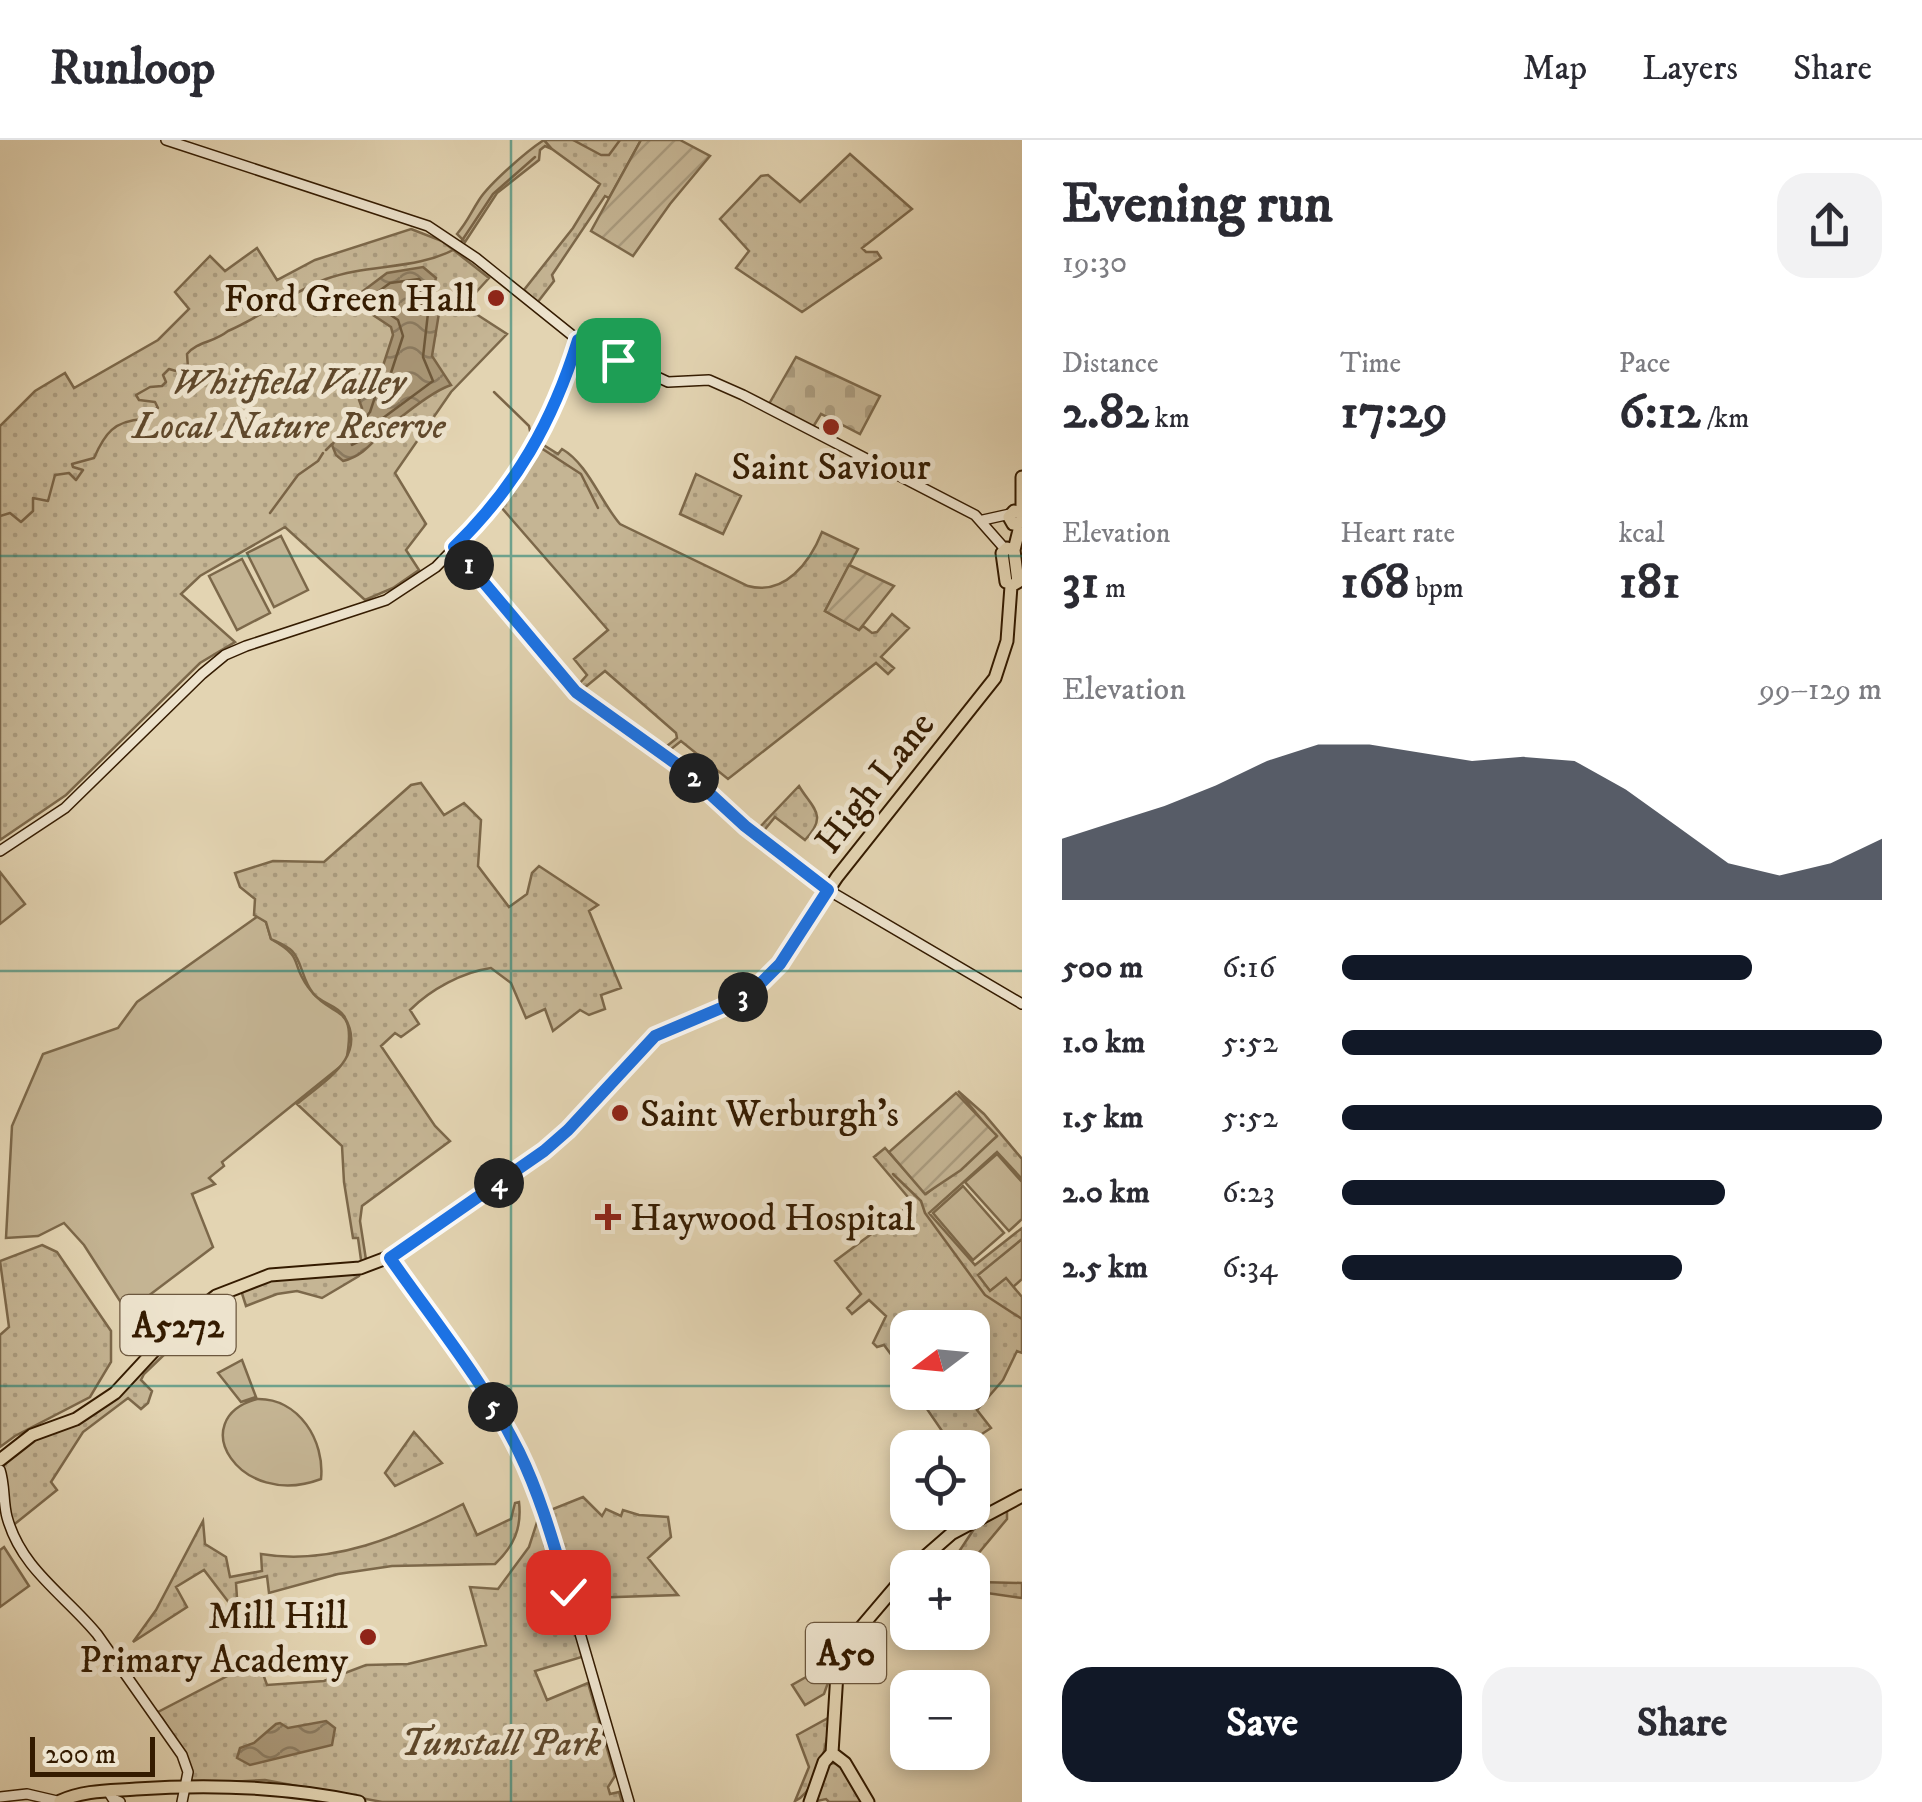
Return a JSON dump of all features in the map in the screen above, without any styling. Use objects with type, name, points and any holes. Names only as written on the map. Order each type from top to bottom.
[{"type":"main road","name":"A5272","points":[[1016,586],[1008,553],[1022,478]]},
{"type":"main road","name":"High Lane","points":[[0,1460],[32,1435],[66,1424],[102,1403],[123,1386],[178,1326],[216,1296],[270,1275],[360,1268],[390,1258],[544,1151],[655,1036],[733,1003],[762,982],[780,964],[828,890],[994,678],[1004,659],[1016,586]]},
{"type":"main road","name":"A50","points":[[933,1550],[951,1534],[1022,1496]]},
{"type":"main road","name":"A50","points":[[802,1802],[812,1796],[832,1753],[837,1673],[857,1632],[890,1593]]},
{"type":"main road","points":[[832,1753],[845,1763],[868,1802]]},
{"type":"main road","points":[[58,1801],[86,1792],[186,1786],[272,1787],[358,1802]]},
{"type":"main road","points":[[74,1802],[86,1792]]},
{"type":"street","points":[[166,140],[410,218],[460,246],[578,340],[668,382],[702,379],[717,383],[984,522],[1008,553]]},
{"type":"street","points":[[0,851],[65,808],[202,674],[226,656],[386,600],[421,580],[454,547],[536,444],[556,405],[578,340]]},
{"type":"street","points":[[984,522],[1016,517]]},
{"type":"street","points":[[454,547],[541,654],[584,699],[682,768],[828,890],[1022,1004]]},
{"type":"street","points":[[390,1258],[518,1449],[540,1502],[570,1598],[628,1802]]},
{"type":"street","points":[[0,1470],[7,1516],[28,1562],[42,1581],[81,1615],[182,1755],[188,1772],[182,1802]]},
{"type":"street","points":[[108,1791],[120,1802]]},
{"type":"street","points":[[0,1797],[21,1794],[58,1801]]},
{"type":"green space","points":[[544,140],[552,149],[545,146],[540,150],[539,160],[497,193],[465,242],[457,234],[484,193]]},
{"type":"green space","points":[[544,140],[641,140],[609,198],[605,196],[537,303],[524,290],[573,228],[600,184]]},
{"type":"green space","points":[[641,140],[680,140],[710,156],[633,256],[591,231]]},
{"type":"green space","points":[[850,154],[912,209],[862,248],[877,252],[881,258],[802,312],[736,268],[749,251],[720,219],[761,176],[768,175],[800,202]]},
{"type":"green space","name":"Whitfield Valley Local Nature Reserve","points":[[411,229],[442,241],[489,278],[469,300],[473,312],[507,334],[451,392],[395,473],[426,524],[406,550],[419,570],[393,588],[365,600],[285,527],[200,576],[181,594],[235,642],[200,663],[66,795],[0,840],[0,426],[35,391],[65,373],[74,388],[158,340],[189,309],[175,292],[210,256],[225,271],[257,248],[277,280],[315,260]]},
{"type":"green space","points":[[796,357],[880,396],[860,434],[821,414],[813,427],[769,404]]},
{"type":"green space","points":[[542,444],[558,454],[562,449],[579,464],[620,524],[748,586],[761,588],[785,581],[803,565],[822,532],[858,549],[825,611],[872,633],[892,614],[909,628],[881,657],[894,668],[888,674],[876,663],[728,779],[681,741],[670,750],[667,746],[677,738],[676,733],[605,671],[583,689],[579,684],[587,675],[574,659],[608,630],[494,499]]},
{"type":"green space","points":[[696,474],[741,496],[723,534],[680,514]]},
{"type":"green space","points":[[281,536],[308,590],[274,607],[247,553]]},
{"type":"green space","points":[[242,559],[270,613],[237,630],[209,576]]},
{"type":"green space","points":[[849,565],[894,586],[859,630],[825,611]]},
{"type":"green space","points":[[421,783],[444,815],[464,803],[481,820],[478,866],[509,907],[527,894],[532,873],[539,866],[598,905],[589,911],[621,988],[601,995],[605,1009],[589,1015],[580,1010],[553,1031],[545,1009],[526,1018],[511,983],[491,968],[448,983],[410,1010],[419,1024],[401,1037],[395,1033],[381,1046],[435,1126],[450,1141],[362,1206],[360,1221],[367,1266],[362,1267],[358,1238],[353,1238],[342,1146],[297,1104],[340,1067],[351,1044],[350,1031],[341,1012],[313,993],[292,951],[271,939],[266,922],[254,915],[255,899],[240,887],[235,873],[273,861],[324,862],[411,785]]},
{"type":"green space","points":[[799,786],[817,818],[805,840],[775,817],[762,833],[758,829]]},
{"type":"green space","points":[[0,872],[25,904],[0,924]]},
{"type":"green space","points":[[258,916],[266,922],[271,939],[293,956],[302,978],[317,998],[346,1020],[346,1062],[222,1162],[224,1166],[209,1178],[215,1184],[192,1194],[213,1247],[127,1312],[84,1245],[64,1223],[38,1236],[6,1238],[12,1126],[43,1054],[118,1028],[137,1002]]},
{"type":"green space","points":[[958,1091],[984,1114],[1022,1159],[1022,1179],[997,1152],[929,1213],[975,1265],[1022,1228],[1022,1239],[978,1275],[990,1291],[1006,1278],[1022,1297],[1022,1353],[1017,1351],[1003,1380],[990,1395],[990,1310],[890,1310],[890,1353],[884,1345],[877,1347],[873,1343],[886,1316],[869,1300],[852,1314],[847,1308],[861,1294],[835,1261],[913,1203],[874,1157],[885,1148],[926,1194],[996,1137]]},
{"type":"green space","points":[[956,1093],[997,1136],[961,1170],[925,1194],[889,1152]]},
{"type":"green space","points":[[997,1154],[1022,1182],[1022,1219],[1009,1231],[965,1182]]},
{"type":"green space","points":[[963,1186],[1004,1233],[973,1260],[933,1213]]},
{"type":"green space","points":[[1022,1239],[1022,1279],[1013,1287],[1006,1279],[990,1291],[977,1275]]},
{"type":"green space","points":[[42,1245],[57,1252],[111,1331],[111,1362],[90,1397],[0,1447],[0,1335],[9,1327],[0,1261]]},
{"type":"green space","points":[[360,1268],[359,1276],[322,1298],[297,1291],[246,1306],[239,1284]]},
{"type":"green space","points":[[184,1327],[188,1332],[141,1380],[152,1391],[148,1403],[141,1409],[128,1398],[83,1432],[51,1482],[57,1490],[11,1527],[0,1460],[20,1442],[80,1417]]},
{"type":"green space","points":[[242,1360],[256,1397],[241,1402],[218,1373]]},
{"type":"green space","points":[[257,1399],[285,1406],[306,1424],[319,1450],[321,1479],[292,1485],[266,1482],[245,1473],[231,1458],[224,1441],[225,1424],[235,1409]]},
{"type":"green space","points":[[928,1410],[977,1410],[991,1428],[988,1430],[941,1430]]},
{"type":"green space","points":[[414,1432],[442,1463],[395,1486],[385,1473]]},
{"type":"green space","points":[[583,1497],[602,1516],[606,1509],[621,1516],[623,1510],[668,1517],[671,1537],[648,1558],[678,1595],[586,1598],[575,1604],[548,1511]]},
{"type":"green space","points":[[519,1502],[515,1536],[495,1564],[392,1566],[338,1574],[269,1593],[267,1576],[236,1583],[237,1598],[230,1604],[204,1570],[176,1587],[187,1607],[133,1642],[156,1610],[203,1521],[205,1544],[226,1557],[230,1577],[262,1571],[261,1554],[288,1557],[340,1552],[391,1537],[463,1504],[477,1535],[511,1519],[515,1503]]},
{"type":"green space","points":[[1007,1510],[1007,1519],[981,1550],[960,1550],[973,1530],[990,1530],[990,1520]]},
{"type":"green space","name":"Tunstall Park","points":[[539,1516],[585,1656],[535,1671],[547,1700],[588,1683],[615,1776],[608,1787],[610,1794],[619,1792],[622,1802],[382,1802],[265,1780],[190,1784],[184,1753],[162,1718],[155,1715],[158,1712],[258,1660],[267,1685],[324,1681],[366,1665],[408,1664],[486,1645],[470,1587],[498,1589],[529,1547]]},
{"type":"green space","points":[[4,1547],[29,1586],[0,1607],[0,1550]]},
{"type":"green space","points":[[990,1582],[1022,1583],[1022,1598],[990,1593]]},
{"type":"green space","points":[[815,1672],[830,1677],[824,1694],[805,1705],[792,1685]]},
{"type":"green space","points":[[830,1717],[816,1776],[795,1801],[809,1767],[797,1735]]},
{"type":"green space","points":[[829,1764],[842,1766],[863,1802],[812,1802]]},
{"type":"water","points":[[423,267],[436,278],[430,298],[439,313],[432,356],[451,385],[411,409],[363,451],[343,461],[332,445],[362,408],[359,400],[380,375],[393,335],[391,327],[361,307],[359,294],[387,273]]},
{"type":"water","points":[[326,1721],[335,1728],[332,1745],[250,1765],[237,1758],[240,1748],[254,1743],[276,1724],[288,1728]]},
{"type":"waterway","points":[[573,140],[601,155],[609,155],[620,140]]},
{"type":"waterway","points":[[461,242],[493,194],[535,157]]},
{"type":"waterway","points":[[0,516],[10,513],[21,522],[33,511],[33,498],[48,501],[55,475],[69,473],[76,480],[83,470],[72,464],[94,458],[112,430],[125,422],[143,419],[143,409],[158,408],[155,402],[139,400],[136,395],[162,386],[166,382],[163,375],[169,369],[188,368],[187,354],[196,347],[326,279],[409,264],[457,248]]},
{"type":"waterway","points":[[494,392],[529,426],[532,441]]},
{"type":"waterway","points":[[326,450],[332,444]]},
{"type":"waterway","points":[[538,446],[581,474],[598,508]]},
{"type":"waterway","points":[[270,513],[298,475],[323,453]]},
{"type":"waterway","points":[[893,1174],[921,1201],[925,1213],[985,1295],[1022,1319]]},
{"type":"place","name":"Ford Green Hall","points":[[496,298]]},
{"type":"place","name":"Saint Saviour","points":[[831,427]]},
{"type":"place","name":"Saint Werburgh's","points":[[620,1113]]},
{"type":"place","name":"Haywood Hospital","points":[[608,1217]]},
{"type":"place","name":"Mill Hill Primary Academy","points":[[368,1637]]},
{"type":"route","points":[[568,1592],[540,1502],[518,1449],[390,1258],[544,1151],[585,1113],[655,1036],[733,1003],[762,982],[780,964],[828,890],[745,826],[682,768],[576,692],[454,547],[535,446],[556,405],[578,340],[618,360]]}]
